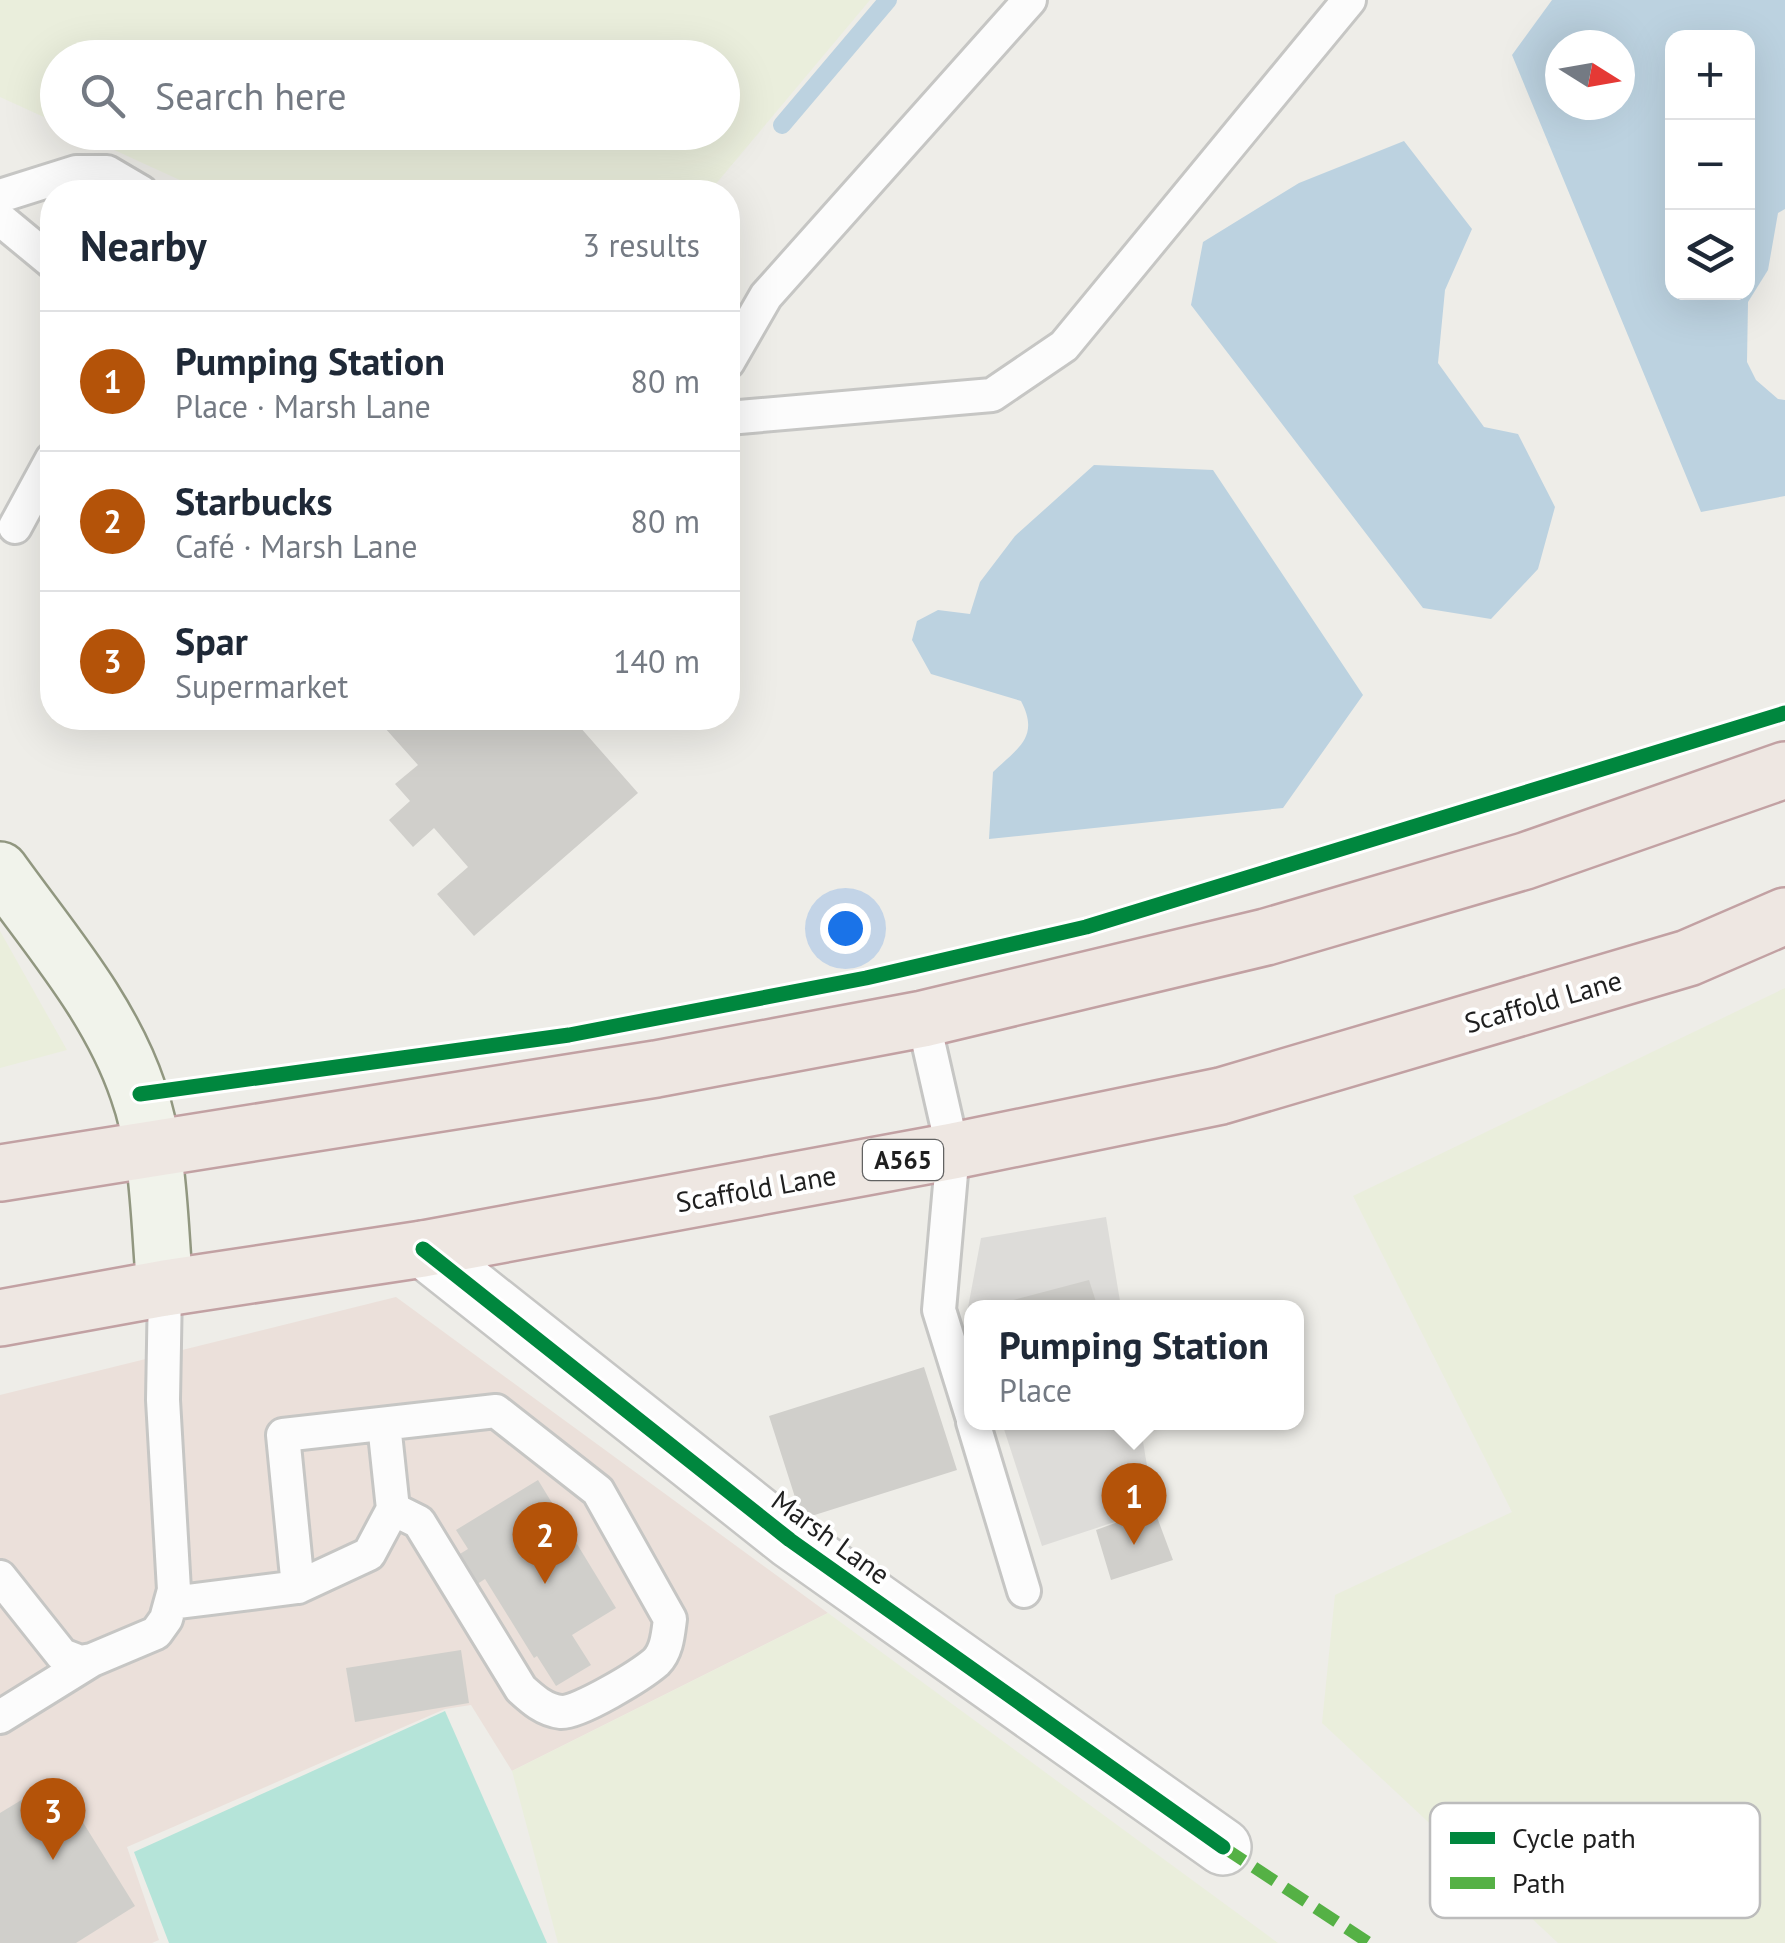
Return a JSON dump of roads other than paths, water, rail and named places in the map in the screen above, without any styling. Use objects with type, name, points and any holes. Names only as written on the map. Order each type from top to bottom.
[{"type":"highway","points":[[0,1173],[656,1069],[923,1019],[1285,932],[1525,861],[1785,770]]},
{"type":"highway","name":"Scaffold Lane","points":[[0,1318],[165,1288],[423,1249],[953,1151],[1221,1096],[1688,958],[1785,916]]},
{"type":"main road","points":[[0,870],[98,1006],[128,1063],[140,1094],[152,1149],[165,1288]]},
{"type":"street","name":"Marsh Lane","points":[[423,1249],[790,1540],[1222,1848]]},
{"type":"lane","points":[[740,341],[766,296],[1030,0]]},
{"type":"lane","points":[[740,417],[992,395],[1064,346],[1349,0]]},
{"type":"lane","points":[[51,180],[76,172],[106,172],[120,180]]},
{"type":"lane","points":[[0,196],[40,183]]},
{"type":"lane","points":[[4,235],[40,255]]},
{"type":"lane","points":[[15,527],[40,481]]},
{"type":"lane","points":[[923,1019],[953,1151],[940,1310],[964,1392]]},
{"type":"lane","points":[[0,1717],[92,1660],[156,1633],[166,1619],[174,1590],[163,1400],[165,1288]]},
{"type":"lane","points":[[298,1587],[283,1435],[496,1411],[598,1491],[670,1619],[667,1642],[658,1660],[580,1710],[559,1712],[537,1704],[521,1689],[419,1522],[393,1509]]},
{"type":"lane","points":[[171,1603],[298,1587],[369,1554],[393,1509],[384,1424]]},
{"type":"lane","points":[[975,1430],[1024,1591]]},
{"type":"lane","points":[[0,1577],[62,1655],[80,1662],[92,1660]]},
{"type":"waterway","points":[[782,125],[888,0]]},
{"type":"place","name":"Pumping Station","points":[[1134,1545]]},
{"type":"place","name":"Starbucks","points":[[545,1584]]},
{"type":"place","name":"Spar","points":[[53,1860]]}]
